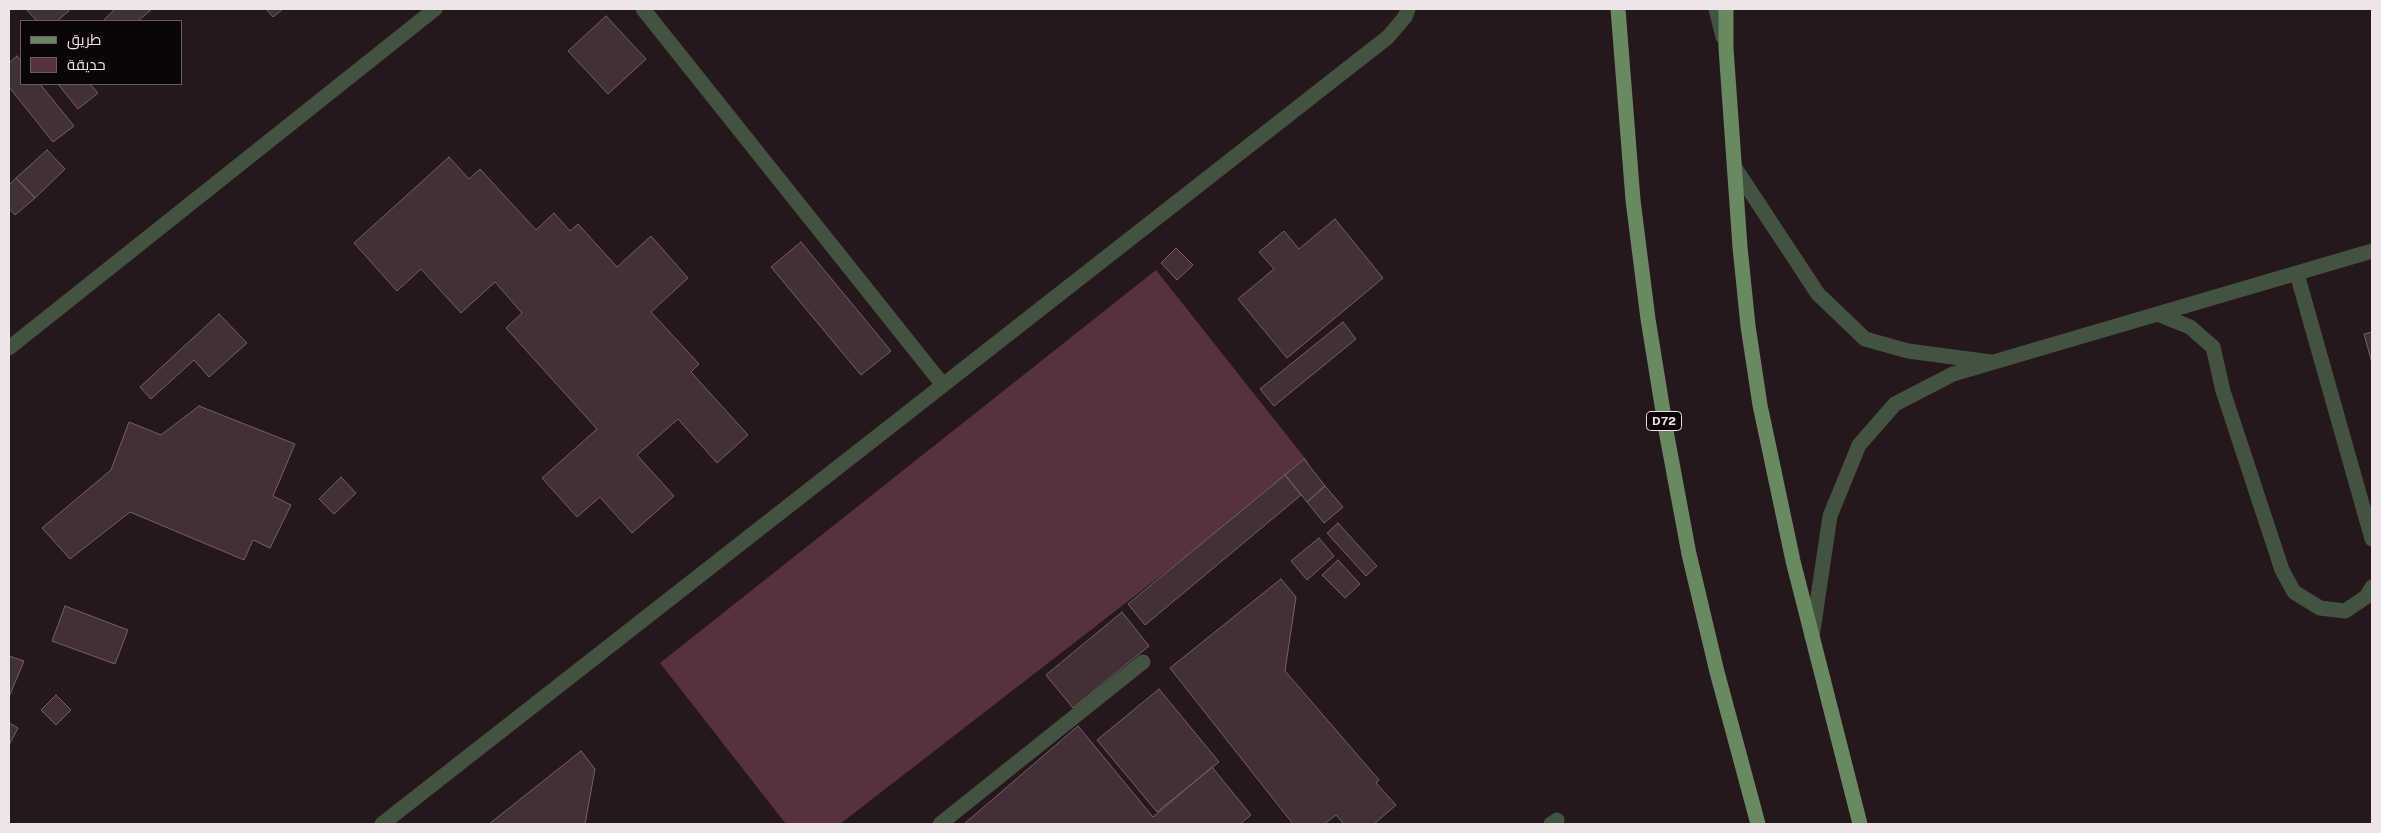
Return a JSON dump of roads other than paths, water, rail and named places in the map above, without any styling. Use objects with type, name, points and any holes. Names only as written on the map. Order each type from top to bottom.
[{"type":"main road","name":"D72","points":[[1618,9],[1633,200],[1648,318],[1667,436],[1689,554],[1717,672],[1758,824]]},
{"type":"main road","points":[[1726,9],[1726,48],[1748,326],[1760,405],[1774,484],[1860,824]]},
{"type":"street","points":[[9,348],[435,9]]},
{"type":"street","points":[[643,9],[943,385]]},
{"type":"street","points":[[382,824],[1388,37],[1405,17],[1408,9]]},
{"type":"street","points":[[1716,9],[1726,48]]},
{"type":"street","points":[[1735,168],[1818,294],[1865,339],[1908,351],[1952,355],[1995,363]]},
{"type":"street","points":[[1812,638],[1830,516],[1859,445],[1895,404],[1953,374],[2160,315],[2372,251]]},
{"type":"street","points":[[2297,274],[2372,539]]},
{"type":"street","points":[[2160,315],[2190,328],[2213,347],[2223,391],[2282,570],[2294,592],[2320,608],[2345,612],[2366,597],[2372,587]]},
{"type":"street","points":[[940,824],[1143,662]]}]
